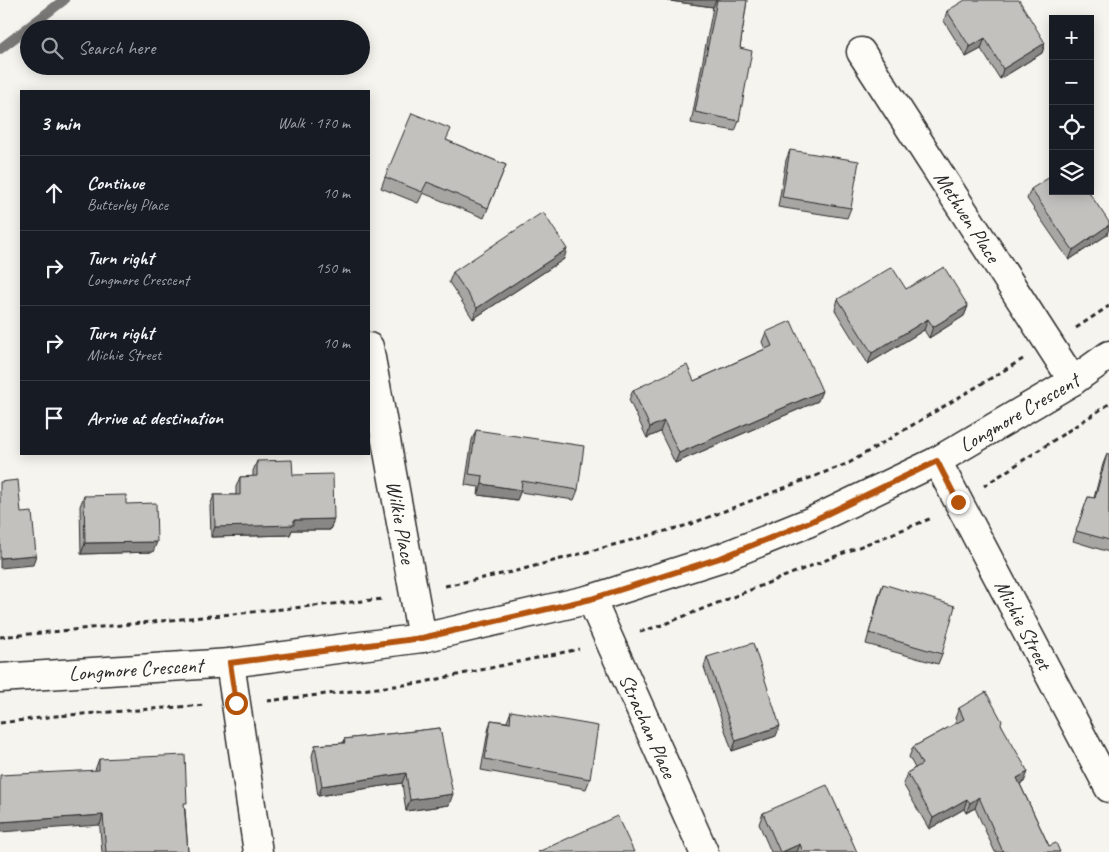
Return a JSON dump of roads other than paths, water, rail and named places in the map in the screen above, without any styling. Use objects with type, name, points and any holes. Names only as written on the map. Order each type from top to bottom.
[{"type":"street","name":"Methven Place","points":[[862,52],[1073,381]]},
{"type":"street","name":"Wilkie Place","points":[[370,352],[422,638]]},
{"type":"street","name":"Longmore Crescent","points":[[0,678],[230,663],[422,638],[591,599],[723,557],[801,526],[937,461],[1073,381],[1109,356]]},
{"type":"street","name":"Michie Street","points":[[937,461],[1109,788]]},
{"type":"street","name":"Strachan Place","points":[[591,599],[704,852]]},
{"type":"street","points":[[230,663],[258,852]]},
{"type":"waterway","points":[[38,20],[64,0]]},
{"type":"waterway","points":[[0,49],[20,34]]}]
